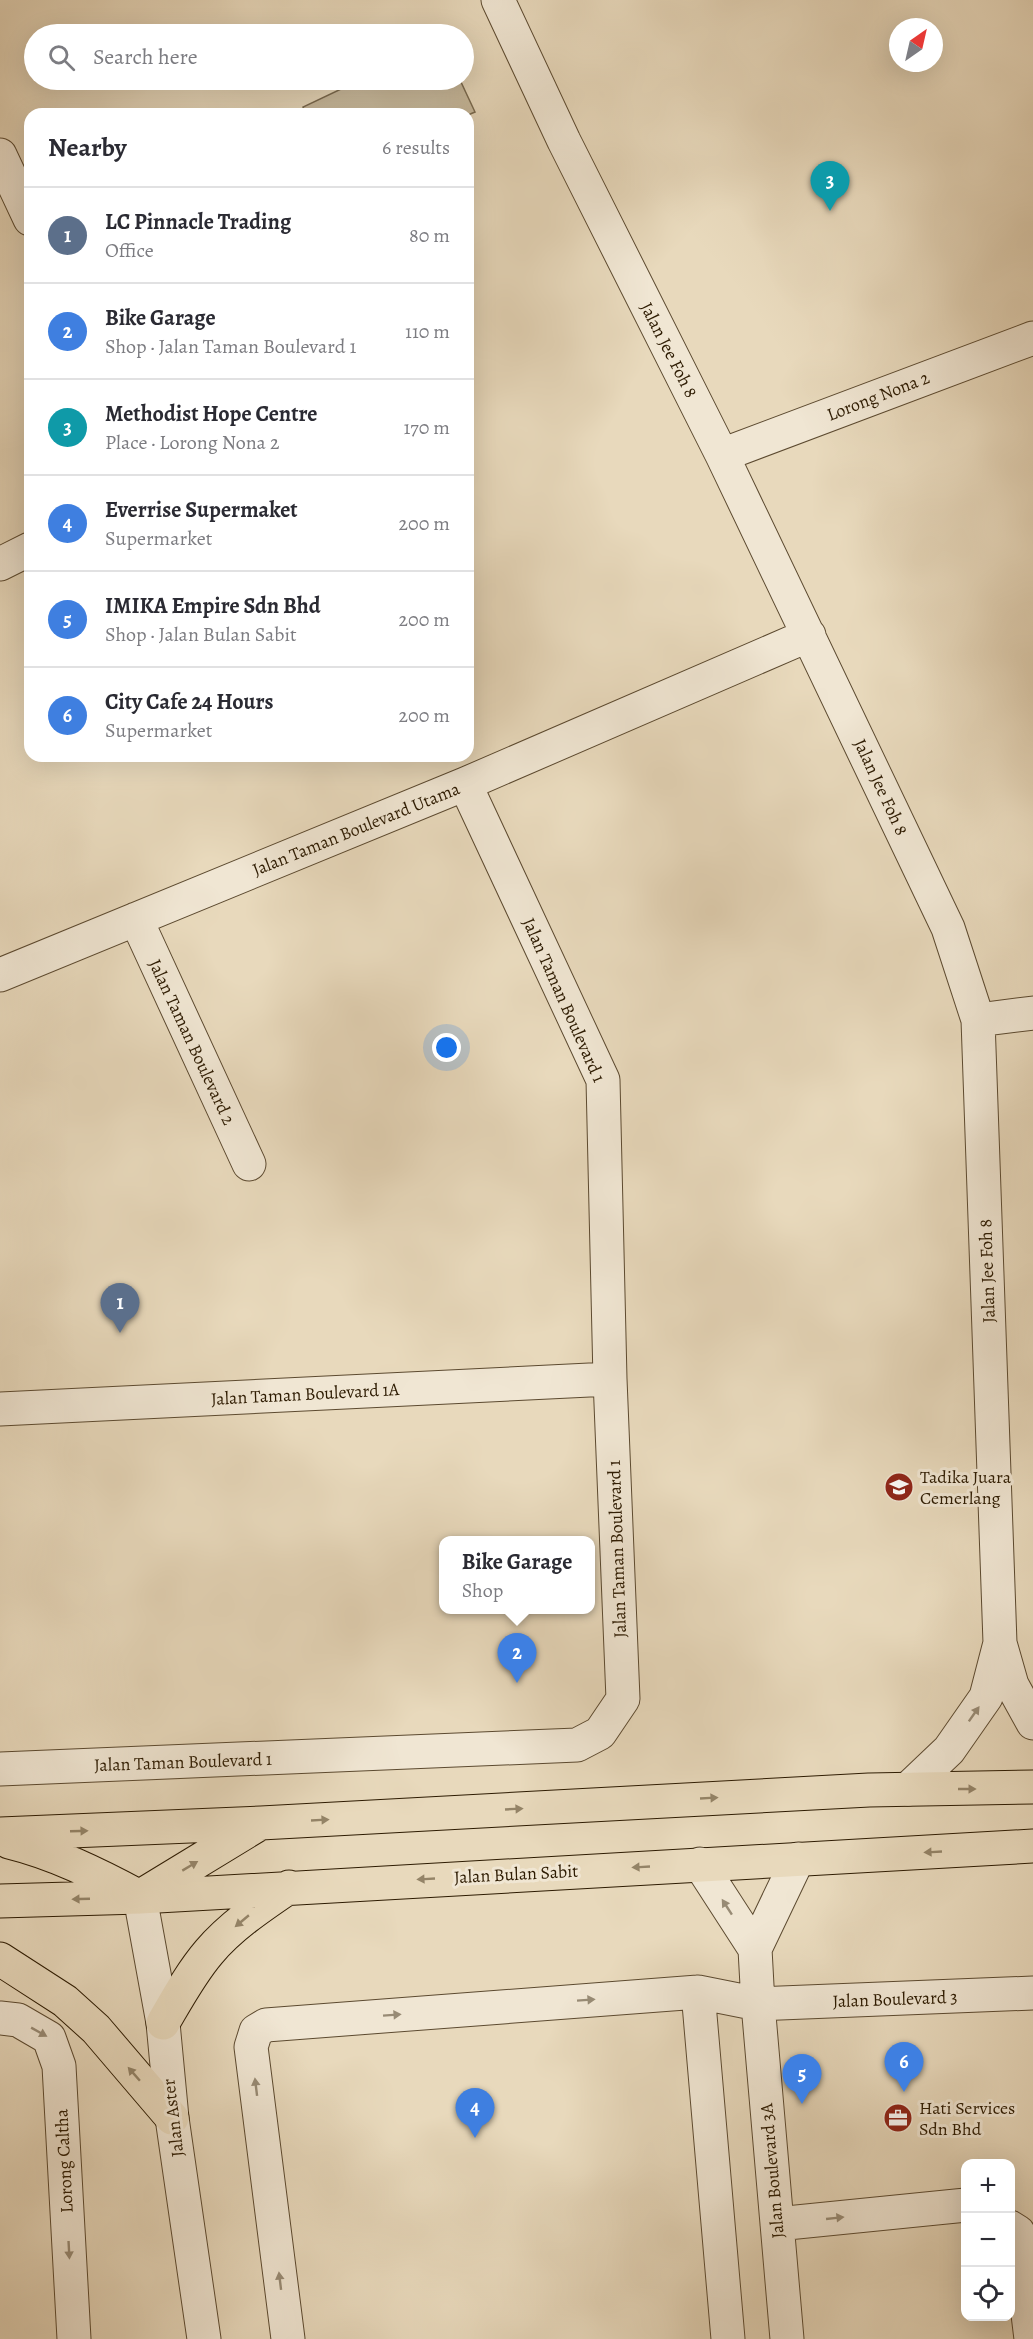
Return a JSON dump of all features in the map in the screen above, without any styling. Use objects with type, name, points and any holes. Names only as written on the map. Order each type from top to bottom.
[{"type":"main road","points":[[0,1834],[261,1823],[908,1789],[1033,1787]]},
{"type":"main road","points":[[0,1840],[31,1847],[74,1864],[140,1897],[261,1823]]},
{"type":"main road","name":"Jalan Bulan Sabit","points":[[0,1901],[140,1897],[1033,1846]]},
{"type":"main road","points":[[163,2023],[210,1950],[236,1926],[289,1887]]},
{"type":"main road","points":[[0,1959],[65,2001],[96,2028],[172,2118]]},
{"type":"street","name":"Jalan Jee Foh 8","points":[[498,0],[564,141],[722,455],[948,928],[978,1020],[999,1643],[1012,1685],[1033,1723]]},
{"type":"street","points":[[0,155],[24,206]]},
{"type":"street","name":"Lorong Nona 2","points":[[722,455],[1033,338]]},
{"type":"street","points":[[0,564],[24,552]]},
{"type":"street","name":"Jalan Taman Boulevard Utama","points":[[0,975],[465,784],[809,635]]},
{"type":"street","name":"Jalan Taman Boulevard 1","points":[[0,1769],[577,1745],[600,1733],[622,1699],[610,1378],[603,1080],[465,784]]},
{"type":"street","name":"Jalan Taman Boulevard 2","points":[[136,919],[249,1164]]},
{"type":"street","points":[[978,1020],[1033,1013]]},
{"type":"street","name":"Jalan Taman Boulevard 1A","points":[[0,1409],[610,1378]]},
{"type":"street","name":"Jalan Jee Foh 8","points":[[908,1789],[949,1750],[986,1697],[999,1643]]},
{"type":"street","points":[[755,1949],[798,1859]]},
{"type":"street","points":[[700,1864],[755,1949]]},
{"type":"street","name":"Jalan Aster","points":[[140,1897],[163,2023],[172,2118],[204,2339]]},
{"type":"street","name":"Jalan Boulevard 3A","points":[[755,1949],[787,2339]]},
{"type":"street","points":[[698,1992],[728,2339]]},
{"type":"street","name":"Jalan Boulevard 3","points":[[288,2339],[251,2047],[256,2031],[266,2025],[698,1992],[758,2004],[1033,1993]]},
{"type":"street","name":"Lorong Caltha","points":[[0,2018],[18,2020],[49,2038],[59,2066],[74,2339]]},
{"type":"street","points":[[777,2224],[961,2206]]},
{"type":"street","points":[[1015,2230],[1018,2232],[1030,2300],[1030,2339]]},
{"type":"shaded area","points":[[339,90],[465,90],[473,108],[303,108]]},
{"type":"place","name":"Methodist Hope Centre","points":[[830,211]]},
{"type":"place","name":"LC Pinnacle Trading","points":[[120,1333]]},
{"type":"place","name":"Tadika Juara Cemerlang","points":[[899,1487]]},
{"type":"place","name":"Bike Garage","points":[[517,1683]]},
{"type":"place","name":"City Cafe 24 Hours","points":[[904,2092]]},
{"type":"place","name":"IMIKA Empire Sdn Bhd","points":[[802,2104]]},
{"type":"place","name":"Hati Services Sdn Bhd","points":[[898,2118]]},
{"type":"place","name":"Everrise Supermaket","points":[[475,2138]]}]
